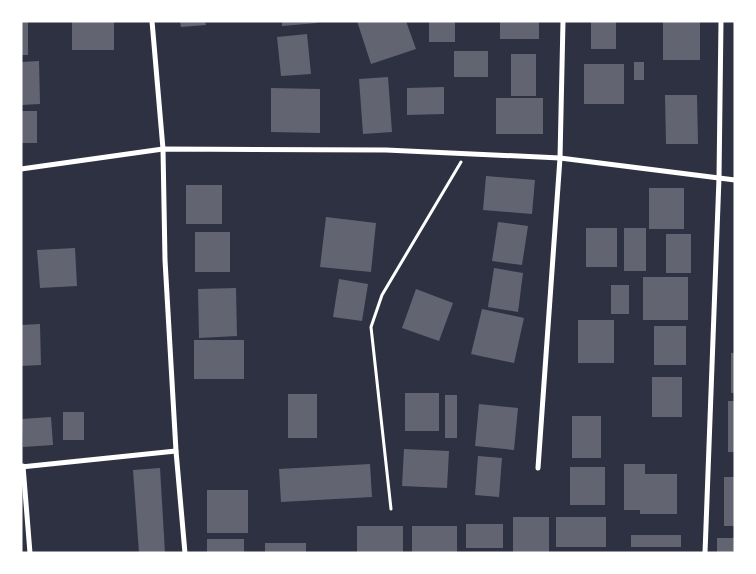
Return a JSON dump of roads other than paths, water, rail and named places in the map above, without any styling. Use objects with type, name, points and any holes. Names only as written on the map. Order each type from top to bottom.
[{"type":"street","points":[[152,21],[163,149],[165,260],[176,451],[185,553]]},
{"type":"street","points":[[538,468],[560,158],[563,21]]},
{"type":"street","points":[[705,553],[718,178],[721,21]]},
{"type":"street","points":[[21,169],[163,149],[386,150],[560,158],[735,180]]},
{"type":"street","points":[[30,553],[22,466],[176,451]]}]
